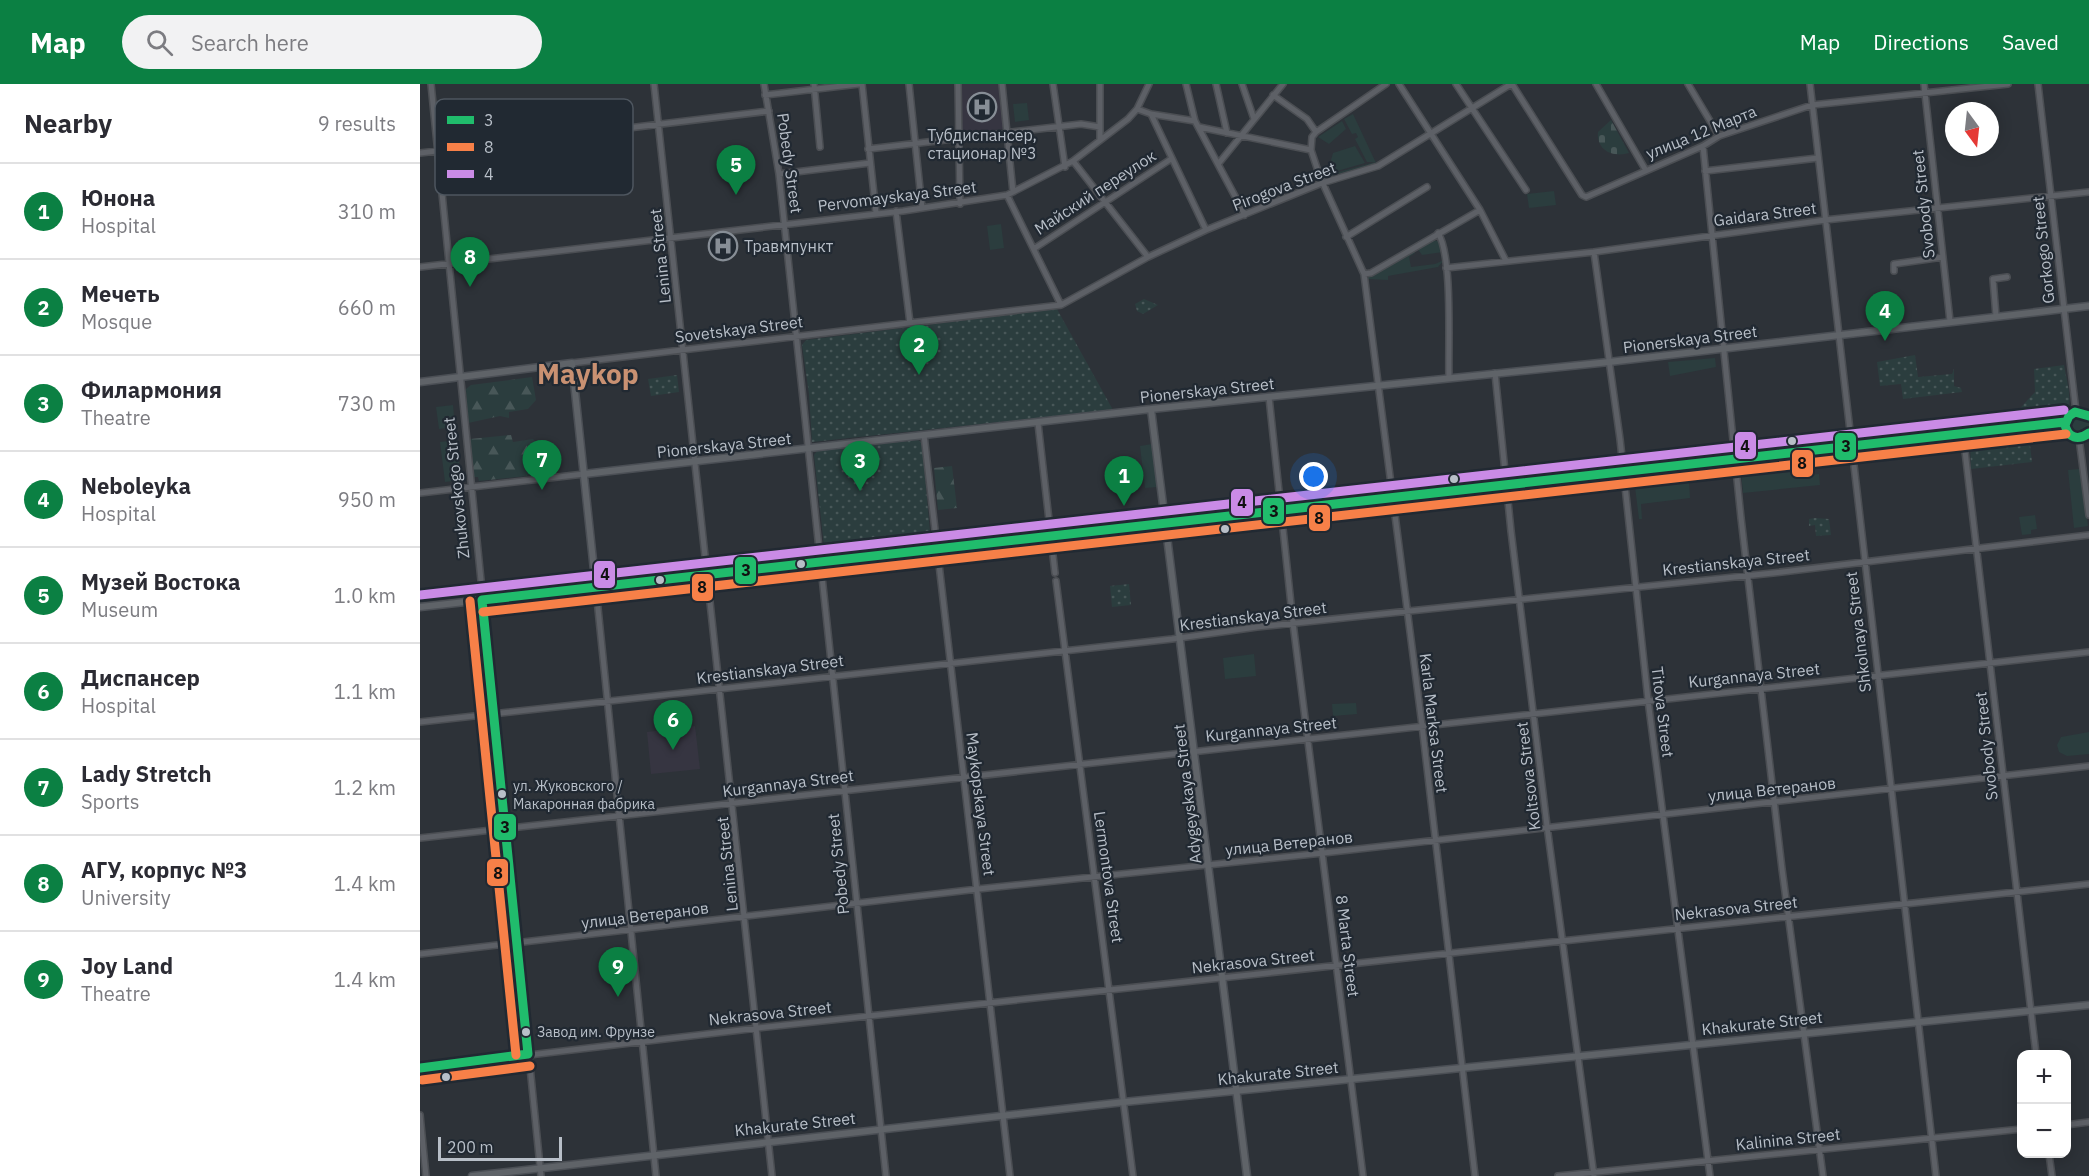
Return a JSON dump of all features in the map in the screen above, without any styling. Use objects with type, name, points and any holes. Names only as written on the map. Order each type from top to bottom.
[{"type":"main road","name":"Pionerskaya Street","points":[[584,474],[1151,409],[1609,362],[2089,306]]},
{"type":"main road","name":"Sovetskaya Street","points":[[420,382],[572,363]]},
{"type":"main road","points":[[572,363],[596,589]]},
{"type":"main road","name":"Adygeyskaya Street","points":[[1151,409],[1247,1176]]},
{"type":"main road","points":[[2089,417],[2076,412],[2068,416],[2065,422],[2068,434],[2079,438],[2089,433]]},
{"type":"main road","points":[[420,607],[1166,525],[2065,422]]},
{"type":"main road","name":"Khakurate Street","points":[[472,1176],[1124,1102],[2089,1005]]},
{"type":"street","name":"Zhukovskogo Street","points":[[431,84],[435,138]]},
{"type":"street","name":"Lenina Street","points":[[654,84],[734,803],[772,1176]]},
{"type":"street","name":"Pobedy Street","points":[[764,84],[779,174],[886,1176]]},
{"type":"street","points":[[765,95],[815,87],[860,84],[876,213]]},
{"type":"street","points":[[909,84],[922,208]]},
{"type":"street","points":[[958,84],[960,204]]},
{"type":"street","points":[[1002,84],[1009,133],[1010,194],[1061,305]]},
{"type":"street","points":[[1053,84],[1065,166]]},
{"type":"street","points":[[1100,84],[1100,140]]},
{"type":"street","points":[[1149,84],[1137,109],[1227,133],[1311,150],[1312,137],[1316,132],[1386,84]]},
{"type":"street","points":[[1186,84],[1197,124],[1245,215]]},
{"type":"street","points":[[1216,84],[1227,133]]},
{"type":"street","points":[[1242,84],[1254,119]]},
{"type":"street","points":[[1219,163],[1283,84]]},
{"type":"street","points":[[1399,84],[1479,210],[1506,261]]},
{"type":"street","points":[[1456,84],[1526,190]]},
{"type":"street","name":"Pirogova Street","points":[[1061,305],[1148,257],[1206,230],[1322,183],[1378,166],[1512,84]]},
{"type":"street","name":"улица 12 Марта","points":[[1512,84],[1582,195],[1586,197],[1645,169],[1703,146],[1719,136],[1812,105],[2008,84]]},
{"type":"street","points":[[1596,84],[1645,169]]},
{"type":"street","points":[[1688,84],[1719,136]]},
{"type":"street","name":"Shkolnaya Street","points":[[1810,84],[1863,561],[1936,1176]]},
{"type":"street","name":"Svobody Street","points":[[1924,84],[1950,321]]},
{"type":"street","name":"Gorkogo Street","points":[[2038,84],[2076,412]]},
{"type":"street","points":[[815,87],[820,147]]},
{"type":"street","points":[[1273,94],[1307,119],[1316,132]]},
{"type":"street","name":"Pervomayskaya Street","points":[[420,267],[960,204],[1010,194],[1073,161],[1137,109]]},
{"type":"street","points":[[633,127],[769,111]]},
{"type":"street","points":[[1151,114],[1206,230]]},
{"type":"street","points":[[868,149],[1058,127],[1090,124],[1100,127]]},
{"type":"street","points":[[1703,146],[1722,349],[1748,575],[1788,916],[1823,1176]]},
{"type":"street","name":"Karla Marksa Street","points":[[1311,150],[1322,183],[1364,274],[1422,725],[1475,1176]]},
{"type":"street","points":[[420,153],[435,151]]},
{"type":"street","points":[[1705,171],[1818,158]]},
{"type":"street","name":"Майский переулок","points":[[1035,248],[1171,159]]},
{"type":"street","points":[[1073,161],[1148,257]]},
{"type":"street","points":[[779,174],[870,163]]},
{"type":"street","points":[[1346,237],[1426,187]]},
{"type":"street","name":"Gaidara Street","points":[[1446,268],[1594,252],[1825,220],[2089,192]]},
{"type":"street","name":"Zhukovskogo Street","points":[[441,195],[541,1176]]},
{"type":"street","points":[[1364,274],[1371,273],[1479,210]]},
{"type":"street","points":[[896,211],[910,323]]},
{"type":"street","points":[[1438,233],[1444,242],[1446,268],[1449,378]]},
{"type":"street","name":"Titova Street","points":[[1594,252],[1624,472],[1648,700],[1710,1176]]},
{"type":"street","points":[[1894,272],[1894,264],[1902,261],[1943,257]]},
{"type":"street","points":[[1996,316],[1993,279],[2007,277]]},
{"type":"street","name":"Sovetskaya Street","points":[[572,363],[1061,305]]},
{"type":"street","name":"Koltsova Street","points":[[1496,373],[1506,486],[1547,826],[1594,1174]]},
{"type":"street","name":"8 Marta Street","points":[[1269,397],[1293,623],[1363,1176]]},
{"type":"street","points":[[1038,423],[1055,573]]},
{"type":"street","name":"Svobody Street","points":[[1963,434],[2035,1050]]},
{"type":"street","name":"Maykopskaya Street","points":[[924,435],[1010,1176]]},
{"type":"street","points":[[2079,438],[2089,515]]},
{"type":"street","name":"Pionerskaya Street","points":[[420,493],[584,474]]},
{"type":"street","name":"Krestianskaya Street","points":[[420,722],[1181,638],[1293,623],[1520,601],[2089,535]]},
{"type":"street","name":"Lermontova Street","points":[[1056,581],[1133,1176]]},
{"type":"street","points":[[596,589],[656,1176]]},
{"type":"street","name":"Kurgannaya Street","points":[[420,838],[2089,652]]},
{"type":"street","name":"улица Ветеранов","points":[[420,954],[978,889],[1323,853],[2089,766]]},
{"type":"street","name":"Nekrasova Street","points":[[420,1068],[758,1028],[1904,903],[2016,894],[2089,884]]},
{"type":"street","points":[[420,1115],[426,1176]]},
{"type":"street","points":[[2071,1124],[2089,1122]]},
{"type":"street","name":"Kalinina Street","points":[[1558,1176],[2017,1131]]},
{"type":"street","points":[[2050,1158],[2052,1176]]},
{"type":"shaded area","name":"Тубдиспансер, стационар №3","points":[[960,84],[1000,84],[1005,129],[962,133]]},
{"type":"shaded area","points":[[695,726],[700,769],[651,774],[647,732]]},
{"type":"green space","points":[[1027,103],[1029,120],[1015,122],[1013,104]]},
{"type":"green space","points":[[1353,114],[1376,163],[1324,178],[1320,165],[1325,176],[1375,162],[1367,162],[1355,139],[1358,137],[1356,133],[1352,134],[1344,119]]},
{"type":"green space","points":[[1611,120],[1629,153],[1612,153],[1600,144],[1598,132]]},
{"type":"green space","points":[[1342,121],[1346,129],[1329,144],[1318,137]]},
{"type":"green space","points":[[1355,146],[1365,163],[1327,174],[1333,153]]},
{"type":"green space","points":[[1554,191],[1556,205],[1529,208],[1527,194]]},
{"type":"green space","points":[[1001,224],[1004,248],[990,250],[987,226]]},
{"type":"green space","points":[[1430,240],[1438,241],[1443,252],[1422,255],[1417,248]]},
{"type":"green space","points":[[1414,250],[1415,253],[1409,257],[1411,267],[1435,264],[1444,260],[1438,267],[1388,276],[1388,280],[1368,279],[1368,276]]},
{"type":"green space","points":[[1144,299],[1158,305],[1143,314],[1137,311],[1135,304]]},
{"type":"green space","points":[[1057,309],[1113,410],[812,442],[809,394],[802,345],[806,340]]},
{"type":"green space","points":[[1915,355],[1918,377],[1952,374],[1954,369],[1954,386],[1961,388],[1962,392],[1903,399],[1901,384],[1880,386],[1877,362]]},
{"type":"green space","points":[[1715,358],[1716,367],[1670,376],[1668,362]]},
{"type":"green space","points":[[2064,365],[2069,397],[2067,412],[2054,418],[2013,422],[2012,417],[2035,392],[2034,369]]},
{"type":"green space","points":[[677,375],[679,392],[651,396],[648,379]]},
{"type":"green space","points":[[532,377],[536,400],[528,409],[509,412],[509,418],[500,416],[468,423],[466,389],[471,385]]},
{"type":"green space","points":[[453,405],[455,427],[439,429],[436,407]]},
{"type":"green space","points":[[2075,415],[2083,415],[2089,421],[2089,429],[2083,435],[2075,435],[2069,429],[2069,421]]},
{"type":"green space","points":[[511,435],[513,442],[533,439],[540,447],[544,474],[479,481],[478,477],[474,477],[470,439]]},
{"type":"green space","points":[[2029,437],[2032,462],[1971,469],[1970,442]]},
{"type":"green space","points":[[457,440],[461,480],[445,482],[440,442]]},
{"type":"green space","points":[[918,440],[922,443],[931,543],[825,555],[814,455],[817,451]]},
{"type":"green space","points":[[1152,444],[1157,487],[1145,488],[1140,446]]},
{"type":"green space","points":[[1806,462],[1808,475],[1819,474],[1820,485],[1743,493],[1741,473],[1746,467],[1795,463],[1797,475],[1796,463]]},
{"type":"green space","points":[[952,466],[957,508],[938,510],[934,468]]},
{"type":"green space","points":[[2079,469],[2088,526],[2074,528],[2068,470]]},
{"type":"green space","points":[[1682,474],[1683,481],[1689,481],[1690,498],[1641,504],[1642,519],[1639,519],[1634,479]]},
{"type":"green space","points":[[2035,515],[2037,529],[2031,530],[2031,534],[2022,535],[2019,517]]},
{"type":"green space","points":[[1809,519],[1829,519],[1831,535],[1816,536],[1815,525],[1809,526]]},
{"type":"green space","points":[[1129,584],[1131,605],[1112,607],[1110,586]]},
{"type":"green space","points":[[1254,654],[1256,676],[1225,679],[1223,658]]},
{"type":"green space","points":[[1356,703],[1357,714],[1333,716],[1332,704]]},
{"type":"green space","points":[[2089,732],[2089,754],[2067,756],[2059,752],[2057,745],[2061,737]]},
{"type":"transit line","name":"4","points":[[420,595],[2064,410]]},
{"type":"transit line","name":"3","points":[[2089,416],[2075,412],[2069,416],[2065,425],[2068,433],[2074,437],[2081,437],[2089,433]]},
{"type":"transit line","name":"3","points":[[482,600],[2065,422]]},
{"type":"transit line","name":"8","points":[[483,612],[2066,434]]},
{"type":"transit line","name":"3","points":[[482,600],[528,1054]]},
{"type":"transit line","name":"8","points":[[470,601],[516,1055]]},
{"type":"transit line","name":"3","points":[[420,1068],[528,1054]]},
{"type":"transit line","name":"8","points":[[422,1080],[530,1066]]},
{"type":"place","name":"Тубдиспансер, стационар №3","points":[[982,107]]},
{"type":"place","name":"Музей Востока","points":[[736,195]]},
{"type":"place","name":"Травмпункт","points":[[723,246]]},
{"type":"place","name":"АГУ, корпус №3","points":[[470,287]]},
{"type":"place","name":"Neboleyka","points":[[1885,341]]},
{"type":"place","name":"Мечеть","points":[[919,375]]},
{"type":"place","name":"Lady Stretch","points":[[542,490]]},
{"type":"place","name":"Филармония","points":[[860,491]]},
{"type":"place","name":"Юнона","points":[[1124,506]]},
{"type":"place","name":"Диспансер","points":[[673,750]]},
{"type":"place","name":"ул. Жуковского / Макаронная фабрика","points":[[502,794]]},
{"type":"place","name":"Joy Land","points":[[618,997]]},
{"type":"place","name":"Завод им. Фрунзе","points":[[526,1032]]},
{"type":"district","name":"Maykop","points":[[588,373]]}]
